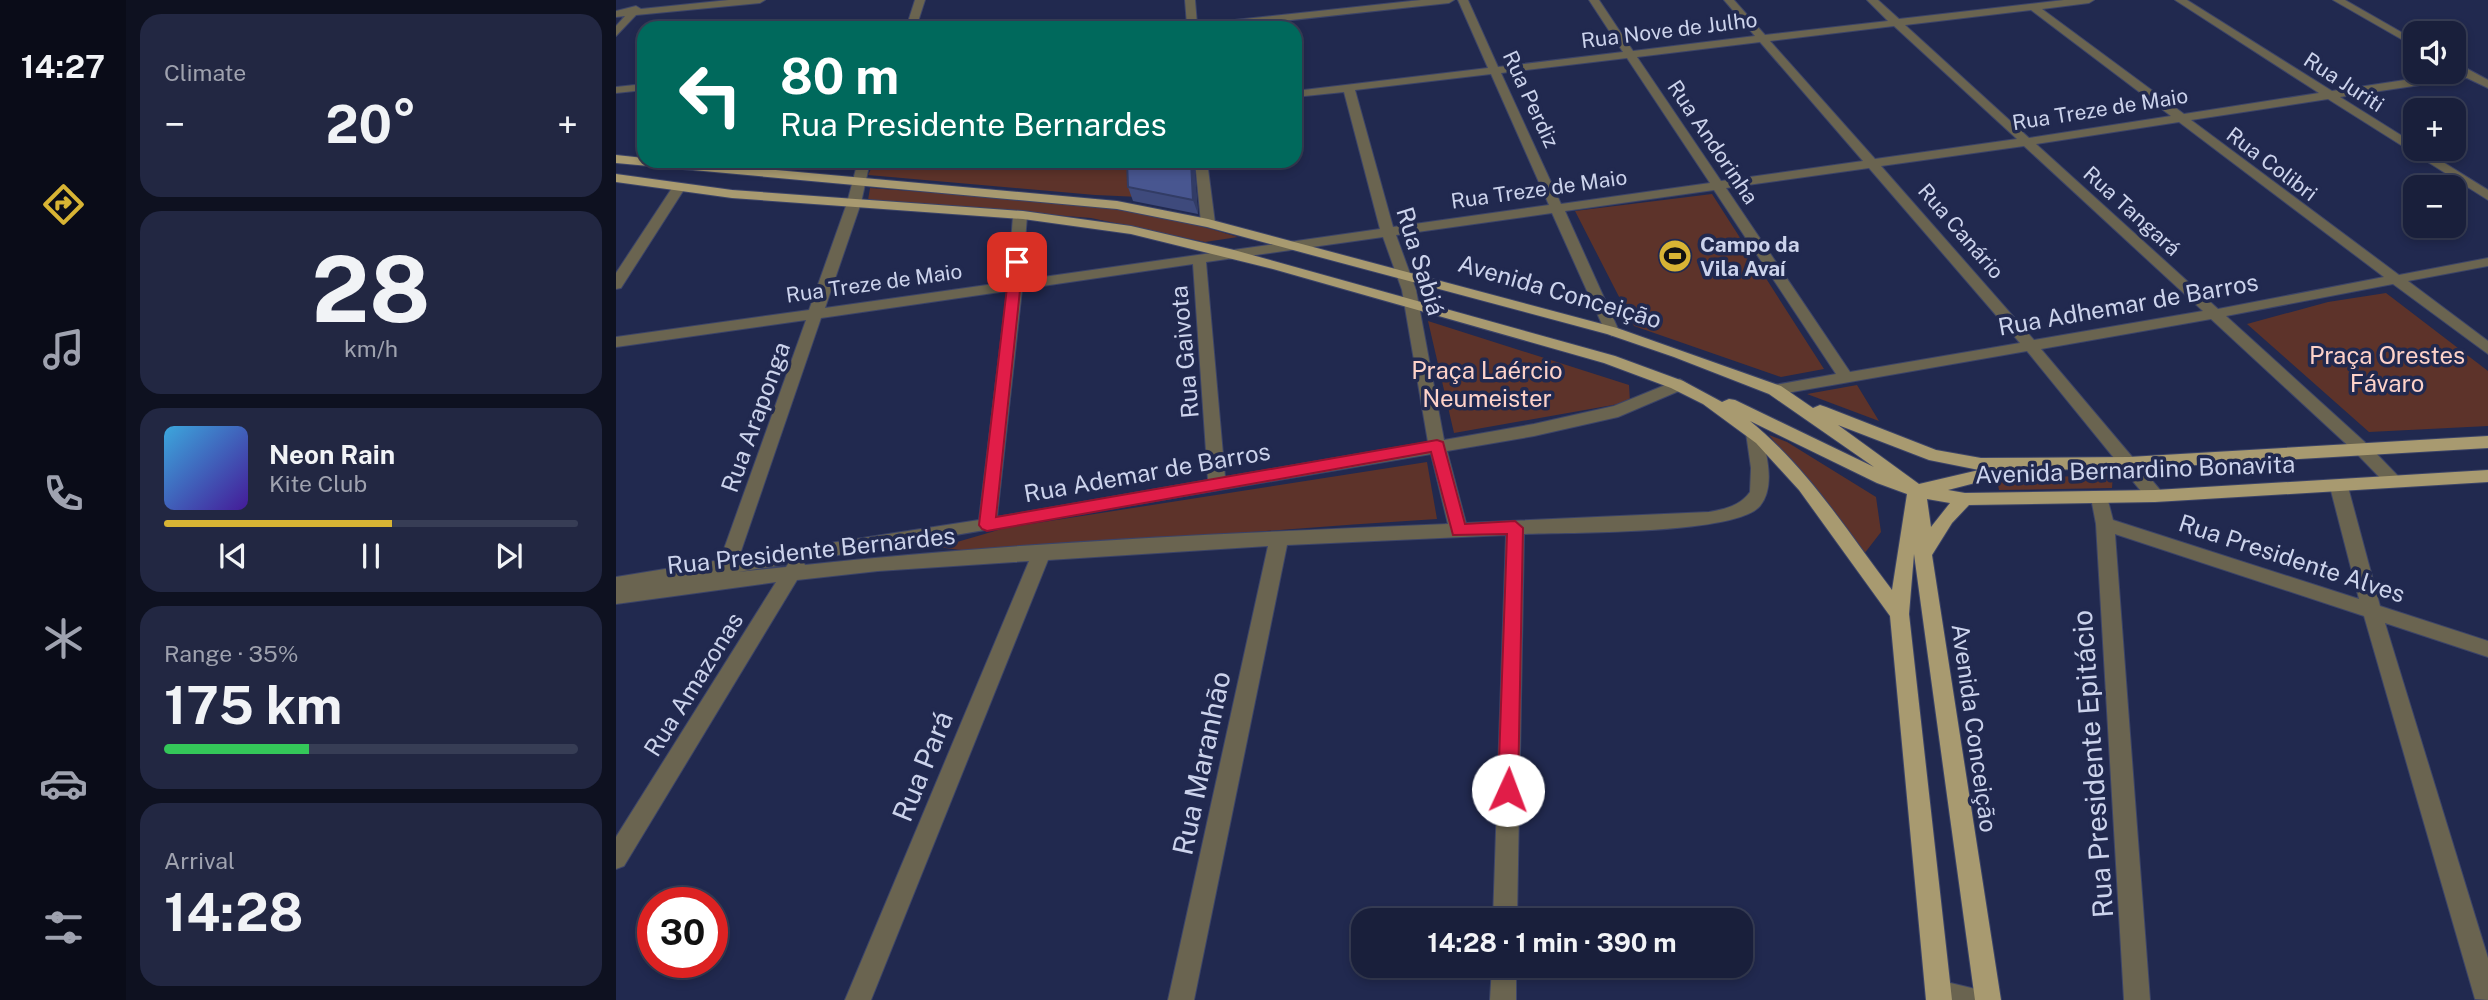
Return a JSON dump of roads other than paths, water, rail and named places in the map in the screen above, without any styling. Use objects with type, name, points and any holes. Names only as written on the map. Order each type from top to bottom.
[{"type":"main road","name":"Avenida Conceição","points":[[616,153],[637,159]]},
{"type":"main road","points":[[616,159],[637,161]]},
{"type":"main road","name":"Avenida Conceição","points":[[716,168],[1117,205],[1208,223],[1612,331],[1679,353],[1775,390],[1916,491],[1921,509],[1923,554],[1988,1000]]},
{"type":"main road","points":[[616,178],[679,188],[1020,216],[1128,229],[1230,253],[1564,348],[1680,384],[1736,418],[1781,459],[1810,493],[1899,614]]},
{"type":"main road","name":"Avenida Bernardino Bonavita","points":[[1680,384],[1762,419],[1855,467],[1916,491],[1965,499],[2155,496],[2488,476]]},
{"type":"main road","name":"Avenida Bernardino Bonavita","points":[[1775,390],[1846,422],[1935,456],[1970,463],[2017,466],[2129,463],[2488,442]]},
{"type":"main road","points":[[1938,996],[1899,614],[1903,564],[1916,491],[2017,466]]},
{"type":"main road","points":[[1923,554],[1947,518],[1965,499]]},
{"type":"street","points":[[616,33],[644,0]]},
{"type":"street","points":[[616,14],[760,0]]},
{"type":"street","points":[[913,21],[919,0]]},
{"type":"street","points":[[1189,0],[1190,21]]},
{"type":"street","points":[[1256,21],[1449,0]]},
{"type":"street","name":"Rua Perdiz","points":[[1463,0],[1559,208],[1612,331]]},
{"type":"street","name":"Rua Andorinha","points":[[1594,0],[1846,377]]},
{"type":"street","name":"Rua Canário","points":[[1729,0],[2029,344],[2155,496]]},
{"type":"street","name":"Rua Tangará","points":[[1872,0],[2394,482]]},
{"type":"street","name":"Rua Nove de Julho","points":[[1302,93],[2089,0]]},
{"type":"street","name":"Rua Juriti","points":[[2180,0],[2488,197]]},
{"type":"street","points":[[2338,0],[2403,37]]},
{"type":"street","name":"Rua Colibri","points":[[2034,7],[2488,349]]},
{"type":"street","points":[[2468,74],[2488,85]]},
{"type":"street","name":"Rua Treze de Maio","points":[[616,342],[2024,142],[2468,74]]},
{"type":"street","points":[[616,90],[637,87]]},
{"type":"street","name":"Rua Sabiá","points":[[1349,88],[1387,232],[1405,276],[1437,445],[1458,531]]},
{"type":"street","points":[[858,181],[862,168]]},
{"type":"street","points":[[1202,168],[1208,223]]},
{"type":"street","name":"Rua Araponga","points":[[724,574],[817,312],[854,203],[858,181]]},
{"type":"street","points":[[616,285],[679,188]]},
{"type":"street","points":[[987,525],[1015,285],[1020,216]]},
{"type":"street","name":"Rua Gaivota","points":[[1199,258],[1217,486]]},
{"type":"street","name":"Rua Adhemar de Barros","points":[[1775,390],[2213,314],[2488,262]]},
{"type":"street","name":"Rua Ademar de Barros","points":[[797,564],[987,525],[1591,418],[1643,402],[1680,384]]},
{"type":"street","name":"Rua Presidente Bernardes","points":[[616,596],[724,574],[797,564],[1041,555],[1279,538],[1709,519],[1739,513],[1758,498],[1759,475],[1754,433]]},
{"type":"street","points":[[2339,487],[2371,608],[2488,999]]},
{"type":"street","points":[[2100,498],[2105,524]]},
{"type":"street","name":"Rua Presidente Alves","points":[[2105,524],[2371,608],[2488,649]]},
{"type":"street","name":"Rua Presidente Epitácio","points":[[2105,524],[2137,1000]]},
{"type":"street","points":[[1505,908],[1515,528]]},
{"type":"street","name":"Rua Maranhão","points":[[1181,1000],[1279,538]]},
{"type":"street","name":"Rua Pará","points":[[858,1000],[1041,555]]},
{"type":"street","name":"Rua Amazonas","points":[[616,858],[797,564]]},
{"type":"street","points":[[616,584],[724,574]]},
{"type":"street","points":[[1503,1000],[1504,978]]},
{"type":"street","points":[[1938,996],[1975,1000]]},
{"type":"place","name":"Campo da Vila Avaí","points":[[1675,256]]},
{"type":"park label","name":"Praça Orestes Fávaro","points":[[2387,369]]},
{"type":"park label","name":"Praça Laércio Neumeister","points":[[1487,384]]}]
